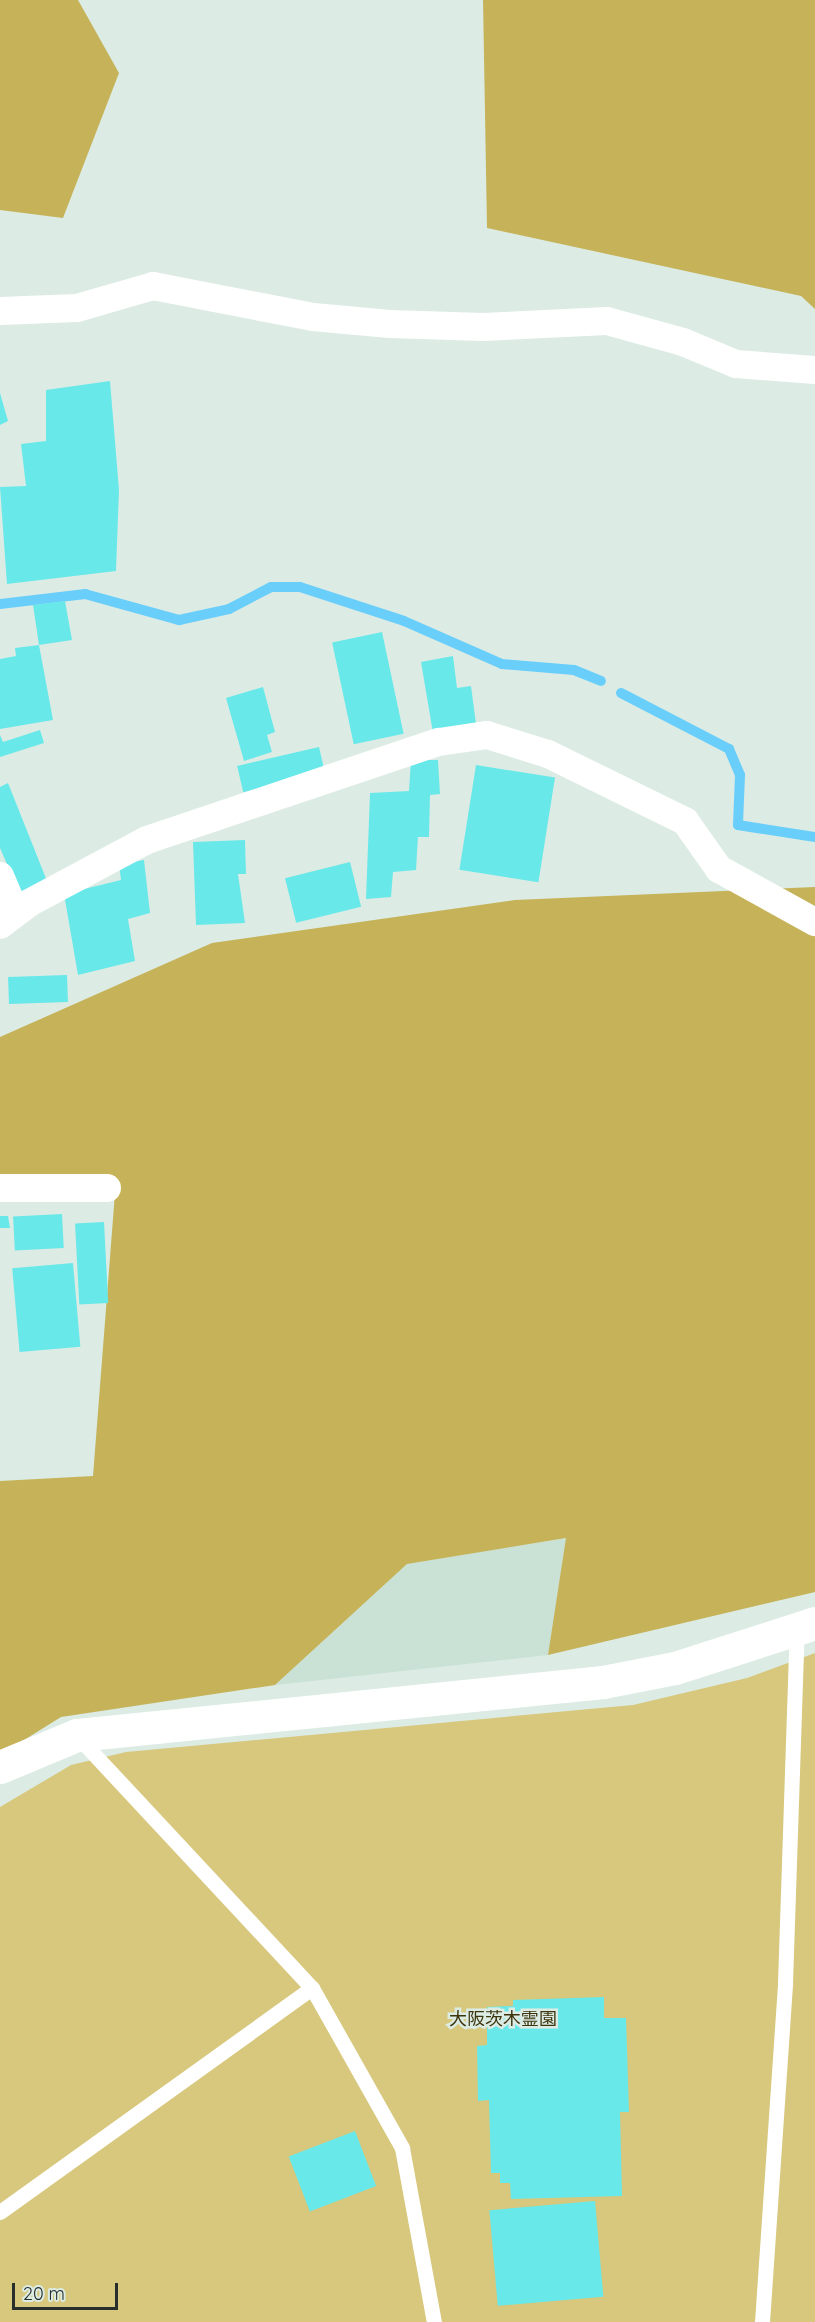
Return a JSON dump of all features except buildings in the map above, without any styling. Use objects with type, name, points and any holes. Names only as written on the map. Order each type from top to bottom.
[{"type":"street","points":[[0,311],[77,308],[153,286],[313,317],[390,324],[483,327],[607,321],[683,342],[736,364],[815,370]]},
{"type":"street","points":[[0,876],[8,918],[147,840],[439,742],[487,735],[548,754],[685,821],[718,869],[815,922]]},
{"type":"street","points":[[0,1188],[107,1188]]},
{"type":"street","points":[[0,1767],[77,1736],[603,1682],[675,1668],[806,1626]]},
{"type":"lane","points":[[762,2322],[806,1626]]},
{"type":"lane","points":[[77,1736],[312,1988],[402,2148],[434,2322]]},
{"type":"lane","points":[[0,2212],[312,1988]]},
{"type":"shaded area","points":[[0,0],[78,0],[119,73],[63,218],[0,210]]},
{"type":"shaded area","points":[[483,0],[815,0],[815,309],[801,296],[487,228]]},
{"type":"shaded area","points":[[815,887],[815,1592],[548,1655],[566,1538],[407,1564],[275,1685],[61,1717],[0,1755],[0,1481],[93,1476],[116,1180],[0,1178],[0,1037],[212,943],[515,900]]},
{"type":"shaded area","points":[[567,1538],[548,1655],[275,1685],[407,1564]]},
{"type":"green space","name":"大阪茨木霊園","points":[[815,1653],[815,2322],[0,2322],[0,1807],[71,1765],[126,1752],[633,1705],[747,1678]]},
{"type":"waterway","points":[[0,604],[85,594],[179,620],[229,609],[271,587],[300,587],[404,621],[502,664],[574,670],[601,681]]},
{"type":"waterway","points":[[621,693],[729,749],[740,775],[738,825],[815,837]]}]
